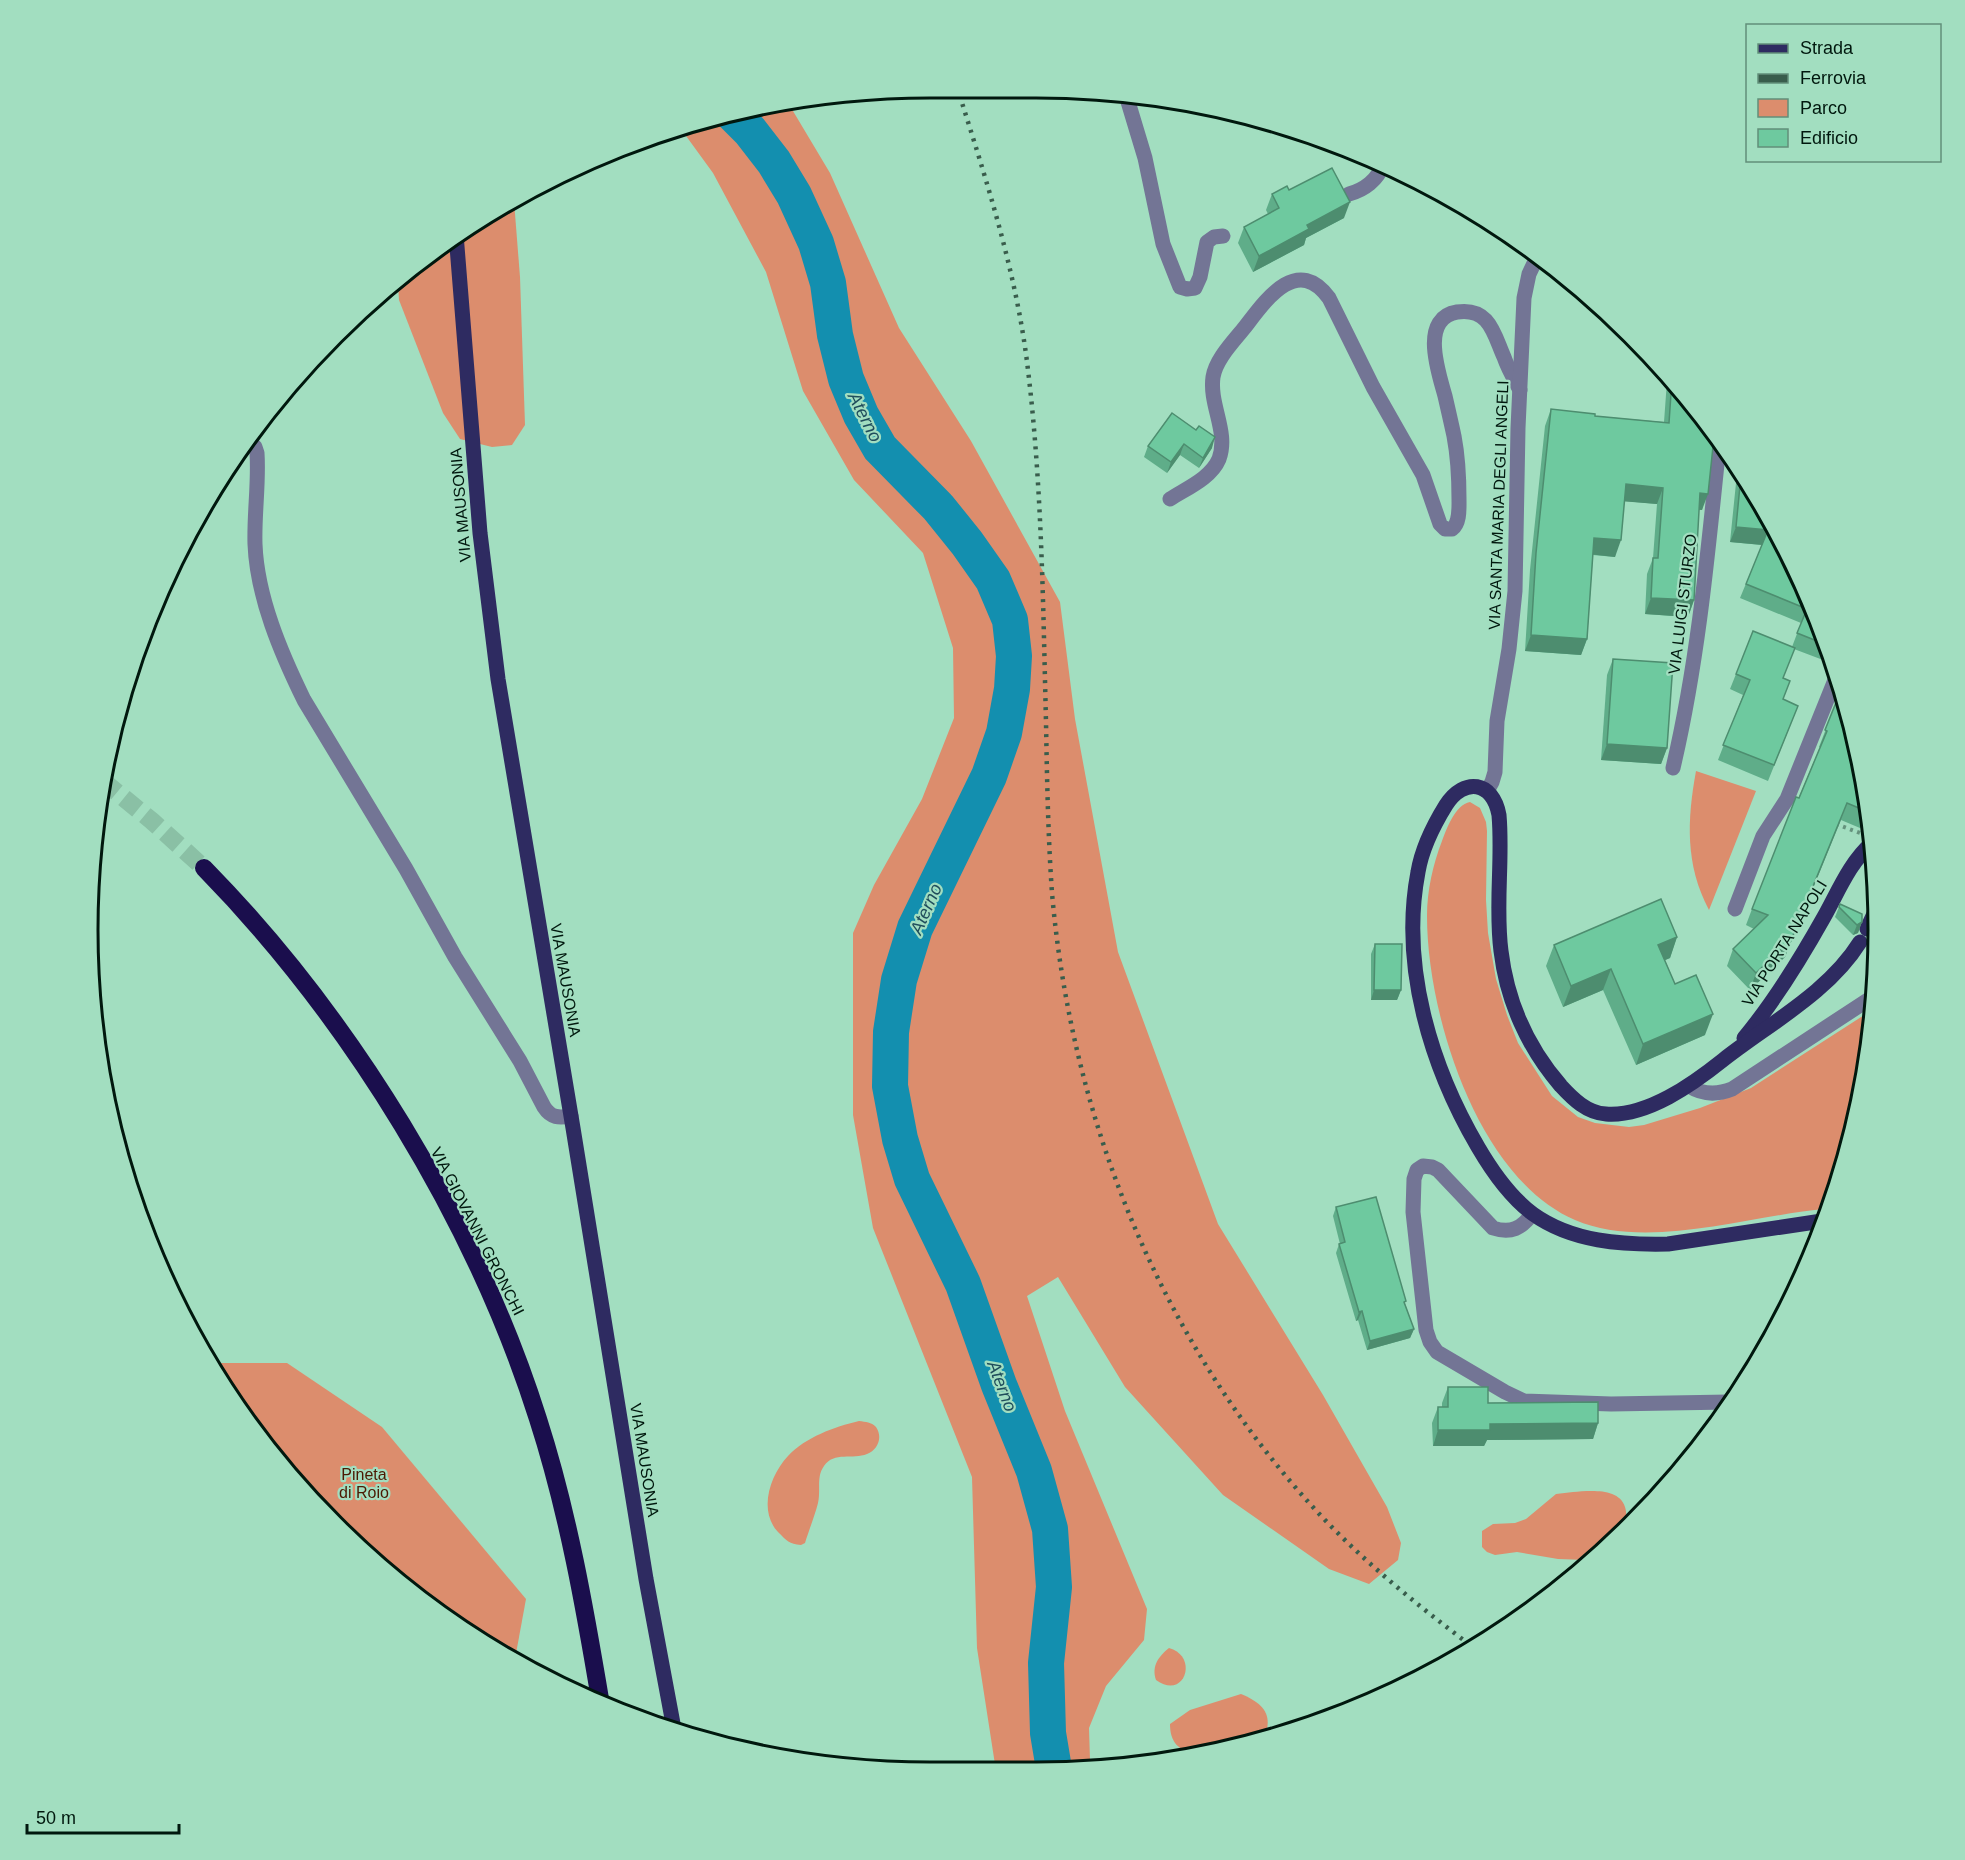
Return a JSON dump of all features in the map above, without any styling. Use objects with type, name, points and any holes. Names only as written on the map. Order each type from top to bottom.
[{"type":"highway","name":"VIA GIOVANNI GRONCHI","points":[[204,868],[264,932],[324,1008],[354,1052],[430,1174],[484,1279],[520,1364],[553,1468],[586,1614],[599,1694]]},
{"type":"main road","name":"VIA MAUSONIA","points":[[457,245],[480,533],[488,604],[524,843],[572,1116],[646,1579],[673,1721]]},
{"type":"main road","points":[[1487,791],[1472,786],[1458,791],[1444,809],[1425,847],[1418,869],[1414,909],[1414,946],[1421,1002],[1434,1053],[1470,1134],[1496,1174],[1532,1214],[1564,1231],[1603,1242],[1646,1245],[1680,1242],[1814,1222]]},
{"type":"main road","name":"VIA PORTA NAPOLI","points":[[1487,791],[1495,801],[1499,815],[1499,925],[1503,968],[1515,1009],[1543,1063],[1561,1085],[1589,1109],[1606,1114],[1622,1113],[1648,1105],[1689,1086],[1797,1006],[1824,982],[1847,960],[1868,927]]},
{"type":"main road","name":"VIA PORTA NAPOLI","points":[[1724,1060],[1764,1011],[1809,941],[1863,845]]},
{"type":"street","points":[[1129,103],[1145,158],[1162,244],[1180,286],[1187,289],[1195,288],[1200,277],[1207,242],[1214,237],[1223,236]]},
{"type":"street","points":[[1349,194],[1362,189],[1379,172]]},
{"type":"street","name":"VIA SANTA MARIA DEGLI ANGELI","points":[[1487,791],[1495,772],[1499,706],[1513,625],[1524,298],[1529,274],[1534,264]]},
{"type":"street","points":[[1170,499],[1204,477],[1218,462],[1222,446],[1213,394],[1215,370],[1256,312],[1277,289],[1287,282],[1309,282],[1329,298],[1373,387],[1423,475],[1440,524],[1445,529],[1452,529],[1457,522],[1459,487],[1454,438],[1435,360],[1435,336],[1441,322],[1449,315],[1458,312],[1476,314],[1486,320],[1493,328],[1506,363],[1520,390]]},
{"type":"street","points":[[253,446],[257,453],[258,476],[255,528],[259,581],[266,605],[304,700],[406,869],[455,957],[520,1061],[544,1107],[555,1117],[572,1116]]},
{"type":"street","name":"VIA LUIGI STURZO","points":[[1673,768],[1694,652],[1718,455]]},
{"type":"street","points":[[1735,909],[1763,836],[1787,799],[1831,689]]},
{"type":"street","points":[[1689,1086],[1707,1094],[1732,1089],[1864,1003]]},
{"type":"street","points":[[1532,1214],[1525,1224],[1516,1229],[1494,1228],[1438,1170],[1423,1166],[1417,1170],[1413,1190],[1415,1232],[1426,1330],[1437,1352],[1504,1392],[1524,1401],[1611,1404],[1720,1402]]},
{"type":"path","points":[[1828,820],[1862,836]]},
{"type":"green space","points":[[792,109],[830,173],[899,328],[971,441],[1060,602],[1075,719],[1118,952],[1218,1224],[1323,1395],[1387,1507],[1401,1543],[1398,1560],[1369,1584],[1329,1569],[1223,1495],[1125,1387],[1058,1277],[1027,1296],[1065,1411],[1147,1609],[1144,1640],[1106,1686],[1089,1728],[1090,1761],[995,1762],[977,1648],[972,1477],[873,1228],[853,1115],[853,933],[874,885],[922,799],[954,718],[953,648],[923,553],[854,480],[803,391],[766,272],[713,173],[685,135],[768,113]]},
{"type":"green space","points":[[515,209],[520,277],[525,425],[512,445],[492,447],[460,439],[443,413],[399,300],[398,290],[423,270],[467,238]]},
{"type":"green space","points":[[1696,771],[1756,791],[1709,910],[1696,876],[1690,842],[1691,807]]},
{"type":"green space","points":[[1470,802],[1480,808],[1486,822],[1488,933],[1496,979],[1507,1015],[1518,1043],[1552,1096],[1578,1117],[1595,1123],[1629,1127],[1644,1125],[1700,1108],[1751,1088],[1862,1016],[1852,1092],[1839,1145],[1819,1210],[1666,1232],[1604,1229],[1575,1220],[1541,1199],[1511,1169],[1485,1131],[1464,1089],[1448,1044],[1436,999],[1429,955],[1427,907],[1433,868],[1452,818],[1465,804]]},
{"type":"green space","name":"Pineta di Roio","points":[[219,1363],[287,1363],[382,1427],[526,1599],[516,1652],[467,1622],[423,1590],[341,1519],[304,1479],[270,1437]]},
{"type":"green space","points":[[859,1421],[876,1427],[879,1435],[877,1446],[862,1456],[838,1457],[828,1461],[820,1475],[818,1503],[805,1543],[801,1545],[788,1542],[778,1532],[769,1514],[769,1493],[776,1473],[788,1456],[803,1443],[830,1430]]},
{"type":"green space","points":[[1594,1491],[1610,1493],[1622,1501],[1626,1517],[1579,1560],[1558,1559],[1517,1552],[1495,1555],[1482,1547],[1482,1531],[1493,1524],[1515,1523],[1526,1519],[1556,1494]]},
{"type":"green space","points":[[1169,1648],[1184,1659],[1186,1667],[1181,1681],[1174,1685],[1166,1685],[1156,1680],[1155,1675],[1157,1662]]},
{"type":"green space","points":[[1241,1694],[1255,1701],[1265,1711],[1267,1729],[1182,1749],[1174,1741],[1170,1724],[1190,1710]]},
{"type":"building","points":[[1332,168],[1350,202],[1307,225],[1309,229],[1259,256],[1244,227],[1279,208],[1272,194],[1287,186],[1289,190]]},
{"type":"building","points":[[1671,393],[1713,448],[1708,494],[1700,493],[1694,600],[1651,598],[1653,558],[1658,558],[1663,488],[1626,484],[1621,540],[1594,538],[1587,639],[1531,635],[1536,553],[1551,409],[1669,423]]},
{"type":"building","points":[[1172,413],[1196,430],[1199,426],[1215,437],[1203,458],[1184,444],[1171,462],[1148,446]]},
{"type":"building","points":[[1740,488],[1764,530],[1736,527]]},
{"type":"building","points":[[1767,534],[1802,607],[1746,584]]},
{"type":"building","points":[[1805,614],[1815,640],[1797,633]]},
{"type":"building","points":[[1753,631],[1795,648],[1783,678],[1790,681],[1783,699],[1798,706],[1774,765],[1723,745],[1750,680],[1736,674]]},
{"type":"building","points":[[1613,659],[1673,663],[1667,748],[1607,744]]},
{"type":"building","points":[[1836,704],[1852,768],[1858,808],[1847,803],[1791,940],[1756,973],[1733,949],[1768,915],[1752,909],[1796,797],[1799,798],[1827,731],[1825,730]]},
{"type":"building","points":[[1661,899],[1677,937],[1658,945],[1675,984],[1696,975],[1713,1014],[1643,1044],[1611,969],[1571,986],[1554,945]]},
{"type":"building","points":[[1840,904],[1862,914],[1862,922],[1857,925],[1839,907]]},
{"type":"building","points":[[1375,944],[1402,944],[1401,990],[1374,990]]},
{"type":"building","points":[[1376,1197],[1406,1301],[1404,1302],[1414,1329],[1370,1341],[1339,1244],[1345,1242],[1336,1207]]},
{"type":"building","points":[[1448,1387],[1488,1387],[1488,1403],[1598,1402],[1598,1423],[1490,1424],[1490,1430],[1438,1430],[1438,1407],[1448,1407]]},
{"type":"waterway","name":"Aterno","points":[[739,120],[774,162],[794,195],[816,243],[828,283],[835,335],[846,379],[861,415],[880,448],[938,507],[967,543],[993,580],[1010,620],[1014,656],[1012,689],[1004,733],[989,776],[915,928],[899,980],[891,1032],[890,1086],[900,1139],[912,1179],[963,1284],[999,1385],[1034,1471],[1050,1529],[1054,1587],[1046,1663],[1048,1733],[1053,1762]]},
{"type":"tunnel","points":[[110,787],[204,868]]},
{"type":"railway","points":[[960,98],[1008,263],[1028,370],[1041,546],[1052,893],[1063,979],[1080,1064],[1105,1148],[1136,1229],[1173,1308],[1217,1382],[1267,1453],[1324,1519],[1359,1554],[1466,1642]]}]
